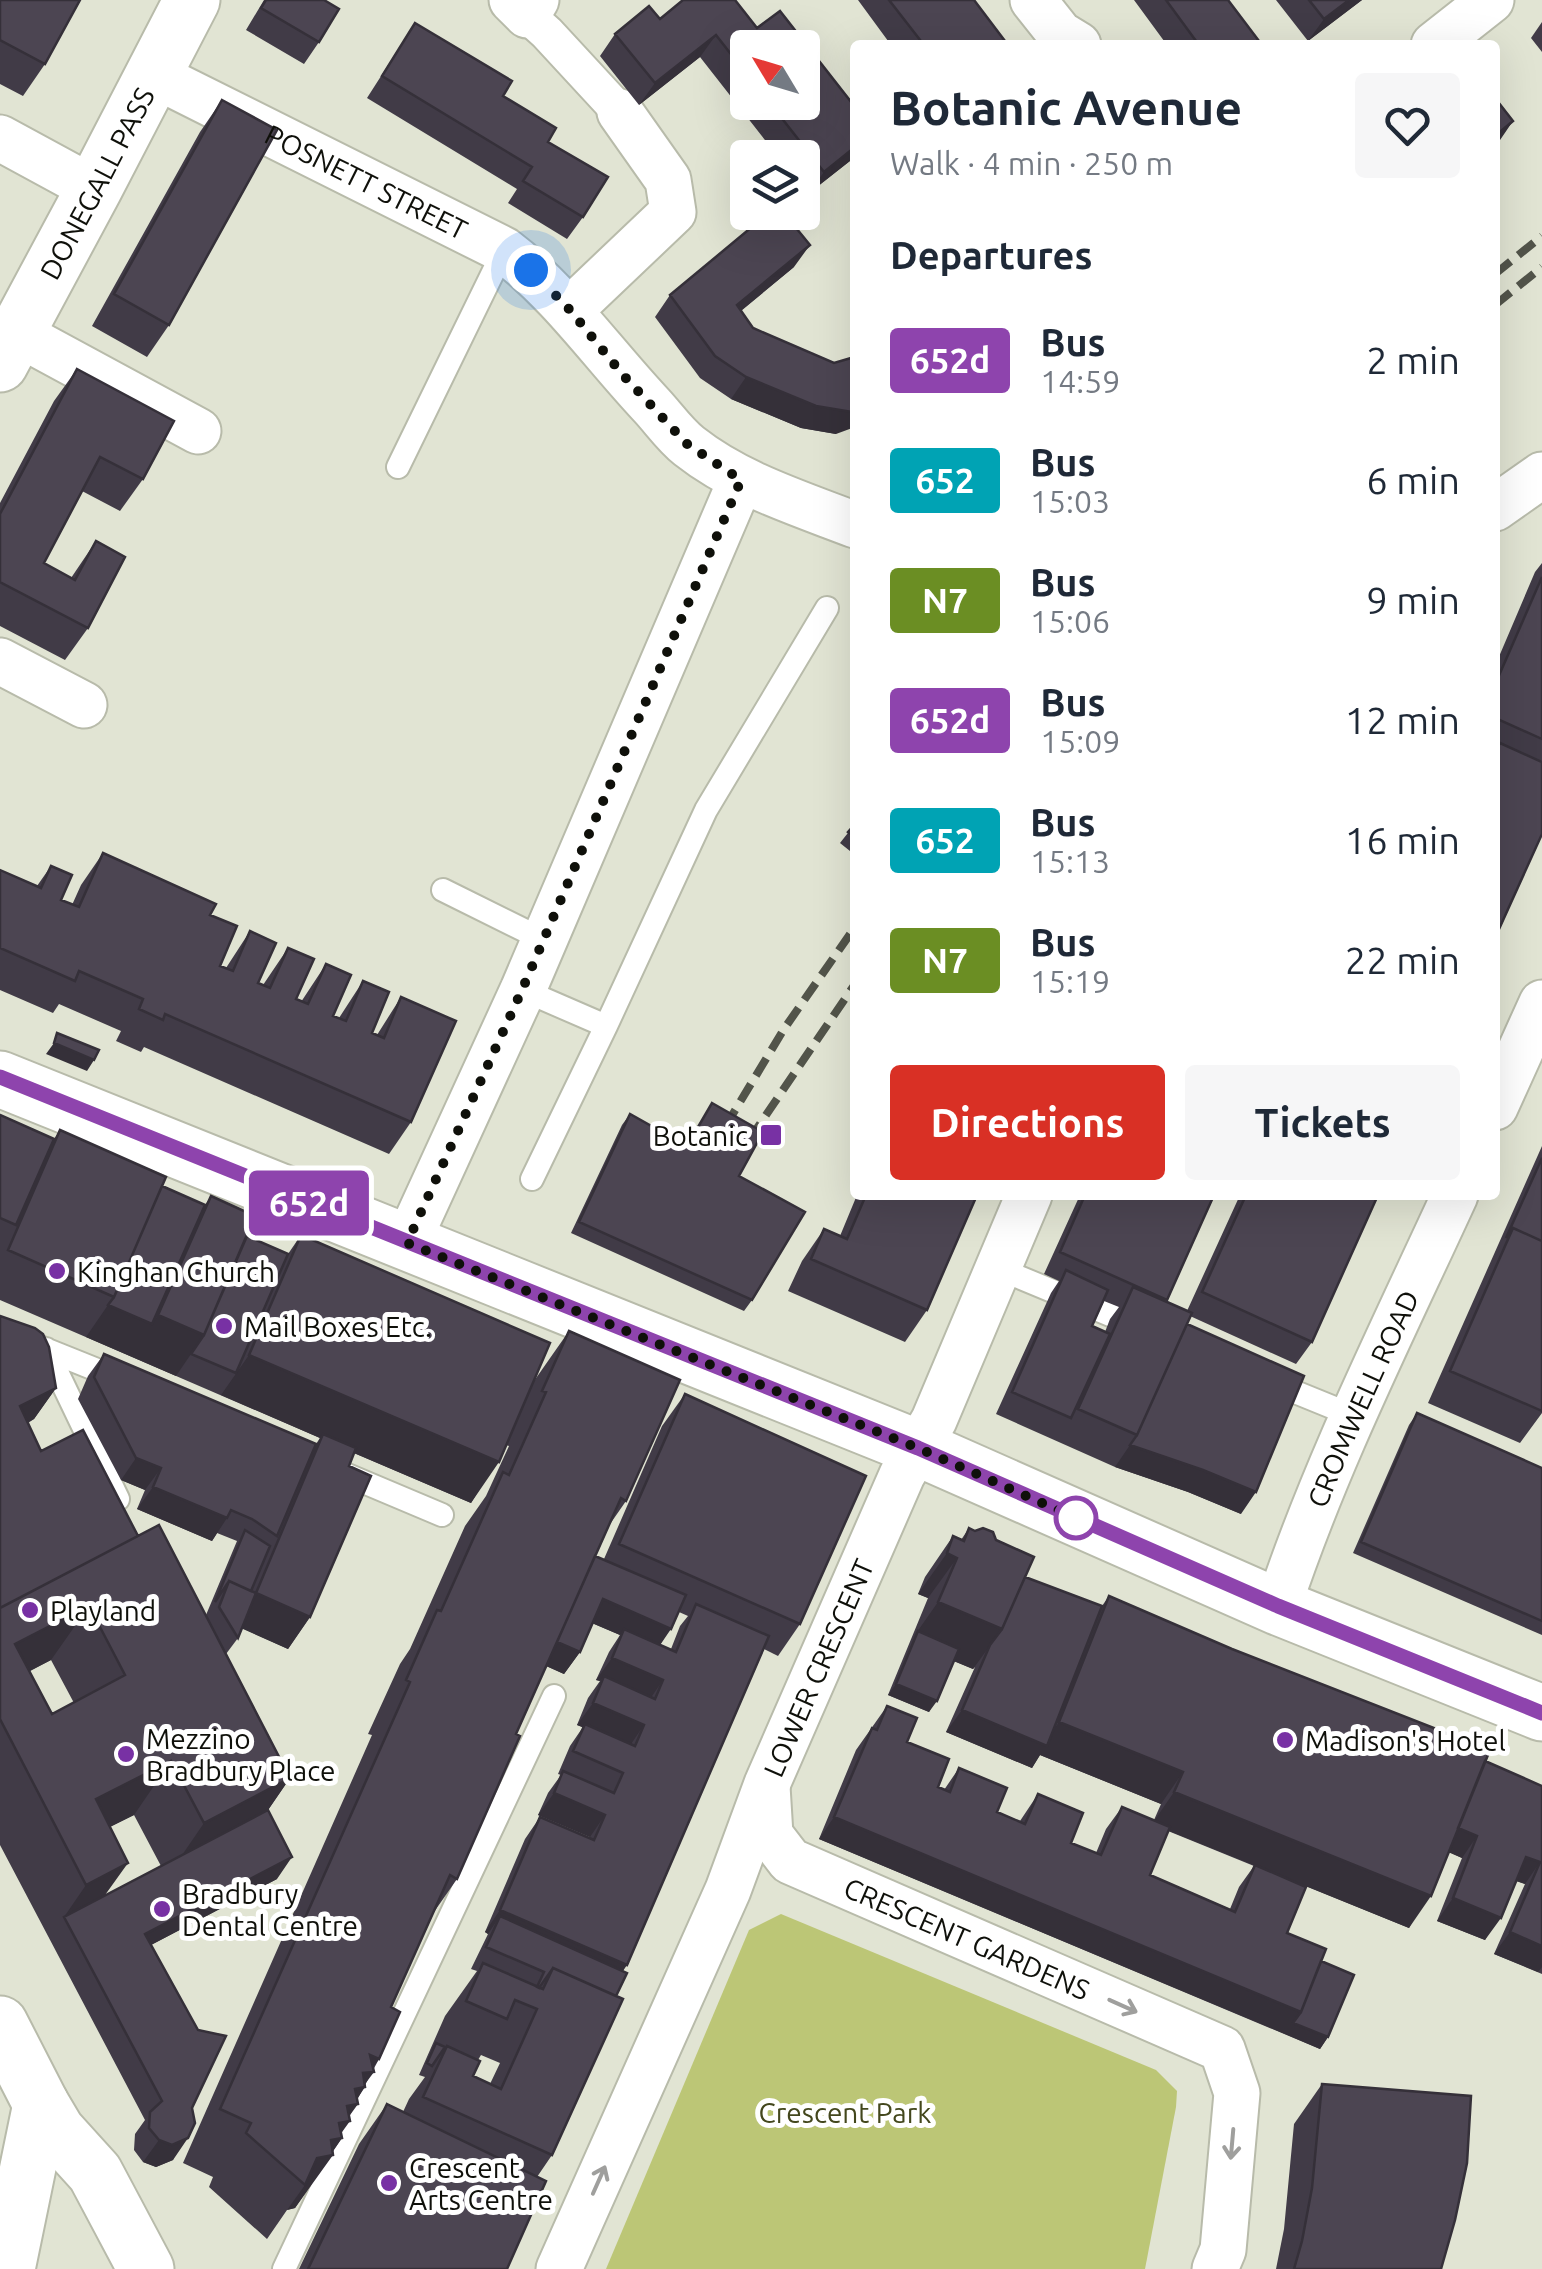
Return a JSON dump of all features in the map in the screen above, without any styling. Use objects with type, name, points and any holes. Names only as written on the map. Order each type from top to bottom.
[{"type":"street","name":"DONEGALL PASS","points":[[8,348],[192,0]]},
{"type":"street","points":[[1034,0],[1060,34],[1070,40]]},
{"type":"street","points":[[1440,40],[1491,0]]},
{"type":"street","points":[[525,5],[620,112],[668,180],[673,212],[570,310]]},
{"type":"street","name":"POSNETT STREET","points":[[152,74],[504,250],[531,270],[570,310],[687,444],[741,480],[850,522]]},
{"type":"street","points":[[0,138],[94,189]]},
{"type":"street","points":[[8,348],[198,430]]},
{"type":"street","points":[[1500,504],[1542,475]]},
{"type":"street","points":[[407,1243],[544,940],[741,480]]},
{"type":"street","points":[[0,661],[84,705]]},
{"type":"street","points":[[1500,1095],[1542,1003]]},
{"type":"street","points":[[2,1079],[918,1448],[1278,1606],[1542,1713]]},
{"type":"street","name":"LOWER CRESCENT","points":[[560,2269],[728,1890],[766,1784],[902,1476],[934,1420],[1027,1200]]},
{"type":"street","name":"CROMWELL ROAD","points":[[1278,1606],[1354,1416],[1452,1200]]},
{"type":"street","points":[[728,1890],[760,1870],[790,1861],[770,1834],[766,1784]]},
{"type":"street","name":"CRESCENT GARDENS","points":[[790,1861],[1222,2049],[1237,2092],[1223,2250],[1216,2269]]},
{"type":"street","points":[[0,2024],[49,2118],[70,2194],[104,2269]]},
{"type":"street","points":[[6,2269],[49,2118]]},
{"type":"street","points":[[49,2118],[95,2173],[146,2269]]},
{"type":"lane","points":[[398,468],[504,250]]},
{"type":"lane","points":[[532,1179],[706,810],[827,608]]},
{"type":"lane","points":[[442,890],[544,940]]},
{"type":"lane","points":[[522,990],[606,1026]]},
{"type":"lane","points":[[998,1268],[1158,1335]]},
{"type":"lane","points":[[0,1331],[136,1386]]},
{"type":"lane","points":[[46,1348],[130,1524]]},
{"type":"lane","points":[[1247,1372],[1354,1416]]},
{"type":"lane","points":[[316,1462],[442,1515]]},
{"type":"lane","points":[[284,2269],[554,1696]]},
{"type":"green space","name":"Crescent Park","points":[[781,1914],[1156,2070],[1177,2091],[1145,2269],[606,2269],[749,1930]]},
{"type":"building","points":[[0,0],[80,0],[45,64],[0,40]]},
{"type":"building","points":[[266,0],[324,0],[339,9],[319,42],[261,8]]},
{"type":"building","points":[[683,0],[735,0],[757,28],[780,11],[795,30],[730,30],[730,53],[716,35],[655,83],[615,34],[649,6],[660,19]]},
{"type":"building","points":[[889,0],[974,0],[1004,40],[920,40]]},
{"type":"building","points":[[1166,0],[1228,0],[1258,40],[1195,40]]},
{"type":"building","points":[[1309,0],[1349,0],[1324,19]]},
{"type":"building","points":[[415,23],[512,81],[503,96],[556,128],[548,142],[608,177],[583,217],[523,181],[532,167],[382,76]]},
{"type":"building","points":[[820,62],[850,101],[850,151],[824,172],[820,167],[820,140],[799,140],[783,120],[820,120]]},
{"type":"building","points":[[222,100],[277,130],[169,325],[114,294]]},
{"type":"building","points":[[1500,104],[1513,121],[1500,132]]},
{"type":"building","points":[[748,230],[798,230],[810,245],[737,305],[753,328],[834,363],[850,358],[850,412],[816,406],[746,377],[715,356],[670,295]]},
{"type":"building","points":[[77,369],[174,421],[143,479],[100,457],[44,563],[75,580],[96,541],[125,557],[88,628],[0,582],[0,514]]},
{"type":"building","points":[[1542,577],[1542,739],[1500,720],[1500,673]]},
{"type":"building","points":[[1500,743],[1542,762],[1542,834],[1500,927]]},
{"type":"building","points":[[103,853],[216,904],[210,915],[237,926],[220,966],[233,971],[250,931],[276,943],[258,983],[270,988],[288,948],[314,959],[296,999],[308,1004],[326,964],[351,975],[333,1016],[346,1021],[363,981],[389,992],[372,1033],[384,1038],[401,997],[456,1021],[411,1122],[165,1014],[163,1020],[139,1009],[143,999],[79,971],[75,981],[0,948],[0,870],[41,888],[51,866],[72,875],[61,900],[79,907]]},
{"type":"building","points":[[57,1033],[99,1050],[94,1060],[54,1043]]},
{"type":"building","points":[[712,1103],[763,1132],[739,1176],[805,1212],[752,1300],[579,1222],[630,1114],[687,1146]]},
{"type":"building","points":[[0,1115],[54,1139],[16,1225],[0,1218]]},
{"type":"building","points":[[60,1130],[166,1177],[114,1297],[8,1250]]},
{"type":"building","points":[[1542,1158],[1542,1241],[1513,1228],[1506,1238]]},
{"type":"building","points":[[162,1186],[205,1205],[152,1324],[108,1305]]},
{"type":"building","points":[[211,1196],[255,1216],[204,1335],[158,1315]]},
{"type":"building","points":[[864,1200],[975,1200],[927,1310],[811,1259],[824,1229],[847,1239]]},
{"type":"building","points":[[1083,1200],[1212,1200],[1167,1300],[1060,1252]]},
{"type":"building","points":[[1244,1200],[1376,1200],[1312,1342],[1202,1292]]},
{"type":"building","points":[[1513,1228],[1542,1241],[1542,1411],[1450,1371]]},
{"type":"building","points":[[301,1235],[550,1343],[499,1462],[249,1355]]},
{"type":"building","name":"Mail Boxes Etc.","points":[[247,1236],[288,1254],[236,1373],[191,1354],[204,1335]]},
{"type":"building","points":[[1066,1270],[1108,1290],[1092,1326],[1110,1334],[1071,1418],[1012,1392]]},
{"type":"building","points":[[1133,1287],[1192,1313],[1137,1435],[1078,1409]]},
{"type":"building","points":[[0,1316],[35,1328],[49,1347],[56,1388],[20,1406],[41,1451],[83,1430],[138,1536],[0,1608]]},
{"type":"building","points":[[1187,1324],[1304,1376],[1256,1492],[1130,1445]]},
{"type":"building","points":[[569,1331],[680,1380],[626,1501],[621,1498],[516,1734],[520,1736],[457,1879],[450,1875],[391,2007],[400,2012],[379,2059],[370,2055],[374,2072],[363,2073],[365,2087],[355,2089],[358,2104],[347,2106],[350,2121],[339,2123],[342,2138],[331,2140],[333,2155],[317,2158],[305,2185],[246,2133],[251,2123],[220,2109],[410,1682],[406,1680],[437,1610],[441,1611],[503,1472],[509,1475]]},
{"type":"building","points":[[104,1354],[316,1444],[277,1536],[231,1510],[227,1518],[153,1487],[161,1468],[136,1458],[94,1377]]},
{"type":"building","points":[[685,1394],[866,1476],[800,1624],[619,1544]]},
{"type":"building","points":[[1417,1413],[1542,1468],[1542,1621],[1361,1542]]},
{"type":"building","points":[[323,1434],[356,1448],[349,1466],[371,1476],[310,1617],[256,1593]]},
{"type":"building","points":[[159,1525],[290,1778],[204,1823],[171,1761],[96,1799],[128,1863],[86,1885],[0,1719],[0,1608]],"holes":[[[89,1606],[125,1675],[52,1714],[15,1644]]]},
{"type":"building","points":[[969,1528],[993,1532],[996,1540],[1034,1557],[1002,1629],[938,1602],[957,1558],[947,1553],[953,1536],[964,1541]]},
{"type":"building","points":[[245,1530],[270,1546],[251,1591],[229,1581],[215,1602]]},
{"type":"building","points":[[595,1556],[686,1595],[671,1629],[603,1599],[580,1652],[557,1642]]},
{"type":"building","points":[[1025,1577],[1102,1606],[1047,1746],[962,1710]]},
{"type":"building","points":[[229,1581],[256,1593],[238,1638],[219,1607]]},
{"type":"building","points":[[1109,1596],[1232,1649],[1490,1750],[1431,1896],[1174,1792],[1183,1772],[1059,1722]]},
{"type":"building","points":[[696,1604],[769,1636],[627,1965],[500,1910],[540,1817],[594,1840],[605,1815],[554,1793],[563,1771],[614,1793],[623,1773],[573,1751],[585,1724],[635,1746],[644,1725],[593,1703],[604,1676],[655,1699],[663,1680],[612,1658],[624,1629],[676,1652]]},
{"type":"building","points":[[918,1631],[959,1649],[937,1701],[896,1684]]},
{"type":"building","points":[[887,1706],[917,1718],[907,1742],[949,1759],[938,1787],[950,1792],[959,1768],[1007,1788],[997,1812],[1025,1824],[1038,1794],[1083,1813],[1071,1843],[1101,1855],[1122,1807],[1170,1827],[1150,1875],[1235,1912],[1255,1865],[1306,1887],[1287,1933],[1326,1949],[1301,2012],[834,1817],[872,1728],[877,1730]]},
{"type":"building","points":[[1485,1761],[1542,1786],[1542,1946],[1510,1932],[1540,1862],[1526,1857],[1501,1918],[1453,1898],[1477,1836],[1458,1828]]},
{"type":"building","points":[[268,1810],[292,1857],[145,1934],[198,2030],[226,2036],[192,2108],[195,2123],[188,2138],[172,2145],[159,2140],[149,2128],[150,2112],[162,2101],[64,1917]]},
{"type":"building","points":[[500,1916],[627,1973],[616,1996],[553,1968],[537,1987],[544,1972],[486,1947]]},
{"type":"building","points":[[1321,1961],[1354,1975],[1328,2037],[1293,2023]]},
{"type":"building","points":[[483,1963],[543,1989],[553,1968],[623,1999],[552,2155],[423,2097],[447,2046],[480,2061],[473,2076],[501,2089],[537,2009],[515,2000],[507,2019],[466,2001]]},
{"type":"building","points":[[436,2043],[445,2047],[432,2066],[427,2063]]},
{"type":"building","points":[[1322,2084],[1471,2096],[1467,2163],[1441,2269],[1294,2269],[1312,2188]]},
{"type":"building","name":"Crescent Arts Centre","points":[[387,2104],[546,2181],[507,2269],[308,2269]]},
{"type":"railway","points":[[1500,270],[1542,236]]},
{"type":"railway","points":[[1500,301],[1542,267]]},
{"type":"railway","points":[[725,1127],[784,1029],[850,934]]},
{"type":"railway","points":[[749,1140],[850,991]]},
{"type":"bus line","name":"652d","points":[[0,1077],[918,1448],[1278,1606],[1542,1713]]},
{"type":"place","name":"Botanic","points":[[771,1135]]},
{"type":"place","name":"Kinghan Church","points":[[57,1271]]},
{"type":"place","name":"Mail Boxes Etc.","points":[[224,1326]]},
{"type":"place","name":"Playland","points":[[30,1610]]},
{"type":"place","name":"Madison's Hotel","points":[[1285,1740]]},
{"type":"place","name":"Mezzino Bradbury Place","points":[[126,1754]]},
{"type":"place","name":"Bradbury Dental Centre","points":[[162,1909]]},
{"type":"place","name":"Crescent Arts Centre","points":[[389,2183]]},
{"type":"route","points":[[531,270],[687,444],[741,480],[522,990],[407,1243],[918,1448],[1076,1518]]}]
